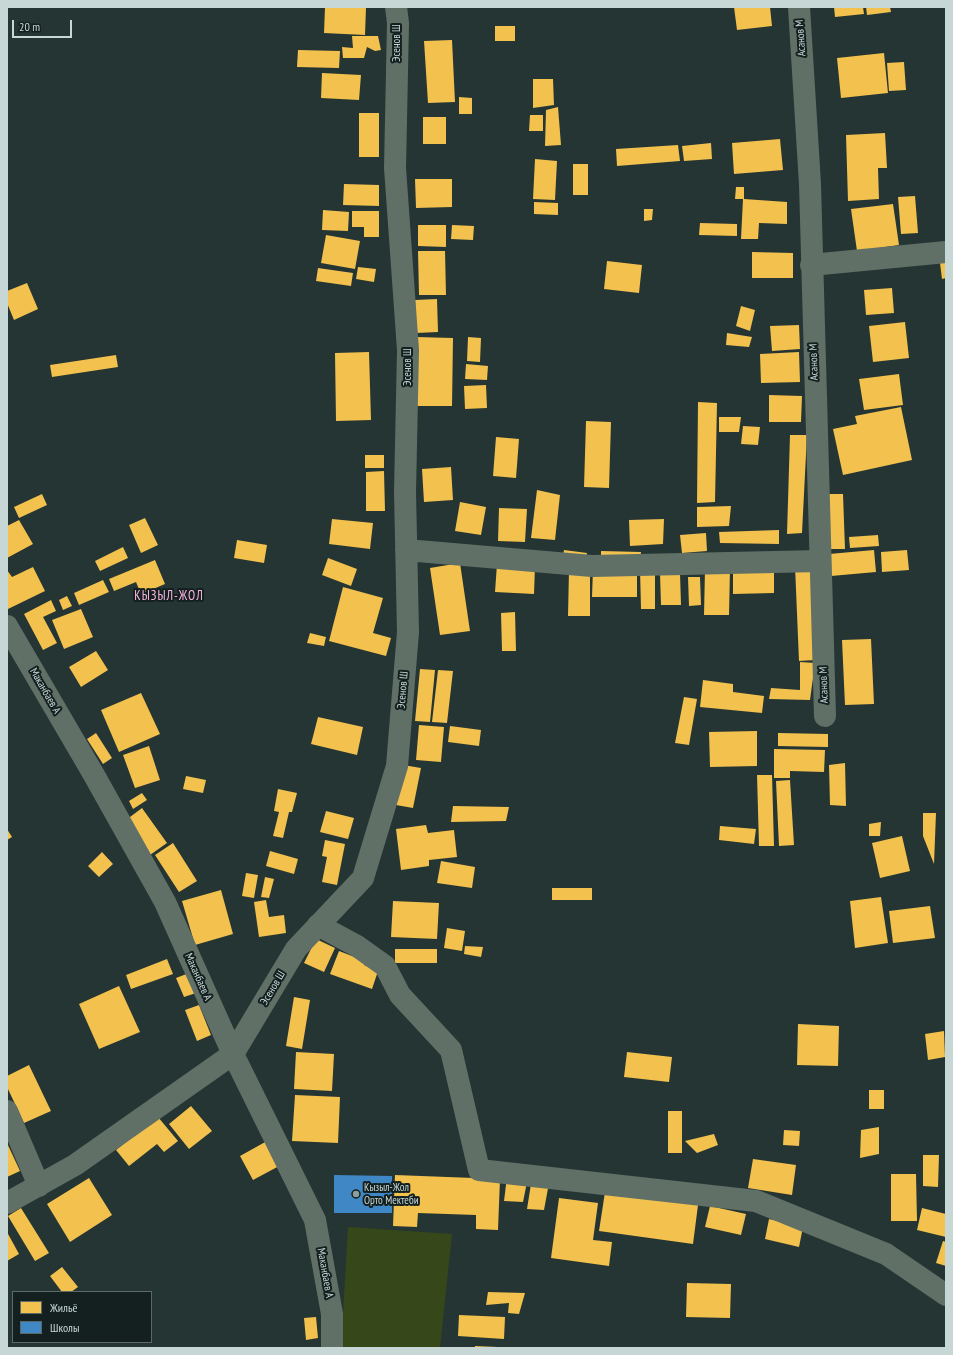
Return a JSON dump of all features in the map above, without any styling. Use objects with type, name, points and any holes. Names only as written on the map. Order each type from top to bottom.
[{"type":"street","name":"Эсенов Ш","points":[[7,1203],[75,1165],[233,1054],[296,949],[363,878],[397,766],[408,632],[405,492],[408,350],[395,168],[398,23],[396,7]]},
{"type":"street","name":"Асанов М","points":[[799,7],[810,184],[811,265],[825,716]]},
{"type":"street","points":[[811,265],[946,252]]},
{"type":"street","points":[[406,550],[592,566],[820,561]]},
{"type":"street","name":"Маканбаев А","points":[[7,626],[94,775],[165,902],[233,1054],[315,1220],[332,1314],[332,1348]]},
{"type":"street","points":[[318,925],[357,946],[385,966],[400,995],[451,1050],[479,1170],[756,1201],[886,1254],[946,1295]]},
{"type":"street","points":[[7,1111],[39,1186]]},
{"type":"green space","points":[[348,1227],[452,1234],[440,1348],[341,1348]]},
{"type":"building: Жильё","points":[[325,7],[366,7],[365,35],[324,33]]},
{"type":"building: Жильё","points":[[734,7],[770,7],[772,26],[737,30]]},
{"type":"building: Жильё","points":[[834,7],[863,7],[864,14],[835,17]]},
{"type":"building: Жильё","points":[[866,7],[890,7],[891,12],[867,15]]},
{"type":"building: Жильё","points":[[495,26],[515,26],[515,41],[495,41]]},
{"type":"building: Жильё","points":[[352,36],[378,36],[381,50],[375,51],[367,47],[364,58],[343,58],[342,47],[353,48]]},
{"type":"building: Жильё","points":[[452,40],[455,102],[428,103],[424,41]]},
{"type":"building: Жильё","points":[[298,50],[340,51],[339,68],[297,67]]},
{"type":"building: Жильё","points":[[884,53],[888,93],[841,98],[837,58]]},
{"type":"building: Жильё","points":[[904,62],[906,90],[889,91],[887,63]]},
{"type":"building: Жильё","points":[[322,73],[361,75],[359,100],[321,98]]},
{"type":"building: Жильё","points":[[533,79],[553,79],[554,105],[533,108]]},
{"type":"building: Жильё","points":[[459,97],[472,98],[472,114],[459,114]]},
{"type":"building: Жильё","points":[[558,107],[561,145],[545,146],[546,110]]},
{"type":"building: Жильё","points":[[359,113],[379,113],[379,157],[359,157]]},
{"type":"building: Жильё","points":[[530,115],[543,115],[543,131],[529,131]]},
{"type":"building: Жильё","points":[[423,117],[446,117],[446,144],[423,144]]},
{"type":"building: Жильё","points":[[885,133],[887,168],[878,168],[879,199],[848,201],[846,135]]},
{"type":"building: Жильё","points":[[780,139],[783,170],[734,174],[732,143]]},
{"type":"building: Жильё","points":[[711,143],[712,159],[684,161],[682,146]]},
{"type":"building: Жильё","points":[[678,145],[680,161],[617,166],[616,149]]},
{"type":"building: Жильё","points":[[535,159],[557,161],[555,200],[533,199]]},
{"type":"building: Жильё","points":[[573,164],[588,164],[588,195],[573,195]]},
{"type":"building: Жильё","points":[[415,179],[452,179],[452,207],[416,208]]},
{"type":"building: Жильё","points":[[344,184],[379,185],[379,206],[343,205]]},
{"type":"building: Жильё","points":[[736,187],[744,187],[744,199],[787,202],[787,224],[759,223],[758,239],[741,239],[743,199],[735,199]]},
{"type":"building: Жильё","points":[[915,196],[918,233],[901,234],[898,197]]},
{"type":"building: Жильё","points":[[534,202],[558,203],[558,215],[534,214]]},
{"type":"building: Жильё","points":[[893,204],[899,245],[857,251],[851,209]]},
{"type":"building: Жильё","points":[[644,209],[653,209],[652,220],[644,221]]},
{"type":"building: Жильё","points":[[323,210],[349,212],[348,231],[322,230]]},
{"type":"building: Жильё","points":[[352,211],[379,211],[379,237],[364,237],[364,227],[352,227]]},
{"type":"building: Жильё","points":[[700,223],[737,224],[737,236],[699,235]]},
{"type":"building: Жильё","points":[[418,225],[446,225],[446,247],[418,246]]},
{"type":"building: Жильё","points":[[452,225],[474,226],[473,240],[451,239]]},
{"type":"building: Жильё","points":[[326,235],[360,241],[355,269],[321,263]]},
{"type":"building: Жильё","points":[[418,251],[445,251],[446,295],[419,295]]},
{"type":"building: Жильё","points":[[752,252],[793,253],[793,278],[752,278]]},
{"type":"building: Жильё","points":[[607,261],[642,265],[639,293],[604,289]]},
{"type":"building: Жильё","points":[[946,262],[946,278],[942,279],[940,263]]},
{"type":"building: Жильё","points":[[358,267],[376,269],[374,282],[356,279]]},
{"type":"building: Жильё","points":[[318,268],[353,273],[351,286],[316,281]]},
{"type":"building: Жильё","points":[[27,283],[38,309],[14,320],[7,303],[7,291]]},
{"type":"building: Жильё","points":[[892,288],[894,313],[866,315],[864,290]]},
{"type":"building: Жильё","points":[[437,299],[438,332],[416,333],[415,300]]},
{"type":"building: Жильё","points":[[741,306],[755,310],[750,331],[736,326]]},
{"type":"building: Жильё","points":[[905,322],[909,358],[873,362],[869,326]]},
{"type":"building: Жильё","points":[[799,325],[800,349],[772,351],[770,326]]},
{"type":"building: Жильё","points":[[727,333],[752,337],[749,347],[726,345]]},
{"type":"building: Жильё","points":[[416,337],[453,338],[452,406],[416,406]]},
{"type":"building: Жильё","points":[[468,337],[481,338],[480,362],[467,361]]},
{"type":"building: Жильё","points":[[369,352],[371,420],[336,421],[335,353]]},
{"type":"building: Жильё","points":[[799,352],[800,382],[761,383],[760,354]]},
{"type":"building: Жильё","points":[[116,355],[118,367],[52,377],[50,365]]},
{"type":"building: Жильё","points":[[466,364],[488,366],[487,380],[465,379]]},
{"type":"building: Жильё","points":[[899,374],[903,405],[864,410],[859,379]]},
{"type":"building: Жильё","points":[[486,385],[487,408],[465,409],[464,386]]},
{"type":"building: Жильё","points":[[769,395],[802,396],[801,422],[769,422]]},
{"type":"building: Жильё","points":[[698,402],[717,403],[715,502],[697,503]]},
{"type":"building: Жильё","points":[[901,407],[912,460],[843,475],[833,429],[857,424],[855,416]]},
{"type":"building: Жильё","points":[[719,417],[741,417],[739,432],[719,432]]},
{"type":"building: Жильё","points":[[586,421],[611,422],[609,488],[584,487]]},
{"type":"building: Жильё","points":[[743,426],[760,427],[758,445],[741,444]]},
{"type":"building: Жильё","points":[[790,435],[807,435],[802,533],[787,534]]},
{"type":"building: Жильё","points":[[496,437],[519,439],[516,478],[493,476]]},
{"type":"building: Жильё","points":[[365,455],[384,455],[384,468],[365,468]]},
{"type":"building: Жильё","points":[[451,467],[453,500],[424,502],[422,469]]},
{"type":"building: Жильё","points":[[384,471],[385,511],[366,511],[366,472]]},
{"type":"building: Жильё","points":[[537,490],[560,495],[555,540],[531,538]]},
{"type":"building: Жильё","points":[[42,494],[47,505],[19,518],[14,507]]},
{"type":"building: Жильё","points":[[828,494],[843,494],[845,549],[829,549]]},
{"type":"building: Жильё","points":[[460,502],[486,507],[481,535],[455,531]]},
{"type":"building: Жильё","points":[[731,506],[729,526],[697,527],[697,507]]},
{"type":"building: Жильё","points":[[499,508],[527,509],[525,542],[498,541]]},
{"type":"building: Жильё","points":[[145,518],[158,545],[141,553],[129,525]]},
{"type":"building: Жильё","points":[[332,519],[373,523],[370,549],[329,544]]},
{"type":"building: Жильё","points":[[664,519],[663,544],[630,546],[629,520]]},
{"type":"building: Жильё","points":[[19,520],[33,544],[7,558],[7,526]]},
{"type":"building: Жильё","points":[[779,530],[779,544],[720,543],[719,532]]},
{"type":"building: Жильё","points":[[706,533],[707,551],[682,553],[680,535]]},
{"type":"building: Жильё","points":[[878,535],[879,546],[850,548],[849,537]]},
{"type":"building: Жильё","points":[[237,540],[267,545],[264,563],[234,558]]},
{"type":"building: Жильё","points":[[123,547],[128,558],[100,571],[95,561]]},
{"type":"building: Жильё","points":[[564,550],[587,553],[585,563],[562,561]]},
{"type":"building: Жильё","points":[[874,550],[876,572],[831,576],[829,554]]},
{"type":"building: Жильё","points":[[907,550],[909,570],[882,572],[881,552]]},
{"type":"building: Жильё","points":[[601,551],[641,552],[640,562],[601,562]]},
{"type":"building: Жильё","points":[[328,558],[357,569],[351,586],[322,575]]},
{"type":"building: Жильё","points":[[155,560],[165,584],[141,594],[136,582],[114,591],[109,579]]},
{"type":"building: Жильё","points":[[460,563],[470,631],[440,635],[430,568]]},
{"type":"building: Жильё","points":[[497,564],[535,566],[534,594],[495,592]]},
{"type":"building: Жильё","points":[[795,566],[812,566],[815,660],[799,661]]},
{"type":"building: Жильё","points":[[33,567],[45,591],[8,609],[7,570],[12,577]]},
{"type":"building: Жильё","points":[[733,567],[774,567],[774,593],[733,594]]},
{"type":"building: Жильё","points":[[593,569],[637,569],[637,597],[592,597]]},
{"type":"building: Жильё","points":[[640,569],[655,569],[655,609],[641,609]]},
{"type":"building: Жильё","points":[[705,569],[730,569],[729,615],[704,615]]},
{"type":"building: Жильё","points":[[569,570],[590,570],[590,616],[568,616]]},
{"type":"building: Жильё","points":[[680,573],[681,605],[661,605],[660,574]]},
{"type":"building: Жильё","points":[[688,577],[700,577],[701,605],[689,606]]},
{"type":"building: Жильё","points":[[103,580],[109,592],[79,605],[74,593]]},
{"type":"building: Жильё","points":[[343,587],[383,598],[373,633],[391,638],[386,656],[329,641]]},
{"type":"building: Жильё","points":[[67,596],[72,606],[63,610],[59,600]]},
{"type":"building: Жильё","points":[[51,600],[56,611],[43,617],[57,643],[43,650],[24,614]]},
{"type":"building: Жильё","points":[[81,609],[93,637],[64,649],[52,620]]},
{"type":"building: Жильё","points":[[515,612],[516,651],[502,651],[501,613]]},
{"type":"building: Жильё","points":[[310,633],[326,637],[324,646],[307,643]]},
{"type":"building: Жильё","points":[[871,639],[874,704],[845,705],[842,640]]},
{"type":"building: Жильё","points":[[96,651],[108,670],[81,687],[69,667]]},
{"type":"building: Жильё","points":[[800,662],[815,663],[810,700],[769,699],[771,688],[800,690]]},
{"type":"building: Жильё","points":[[420,669],[435,670],[430,722],[415,721]]},
{"type":"building: Жильё","points":[[438,670],[453,671],[447,723],[432,722]]},
{"type":"building: Жильё","points":[[703,680],[733,684],[733,692],[764,696],[762,713],[700,707]]},
{"type":"building: Жильё","points":[[141,693],[160,734],[119,752],[101,710]]},
{"type":"building: Жильё","points":[[684,697],[697,699],[689,745],[675,743]]},
{"type":"building: Жильё","points":[[318,717],[363,727],[357,755],[311,744]]},
{"type":"building: Жильё","points":[[419,725],[444,727],[441,762],[416,760]]},
{"type":"building: Жильё","points":[[450,726],[481,730],[479,746],[448,742]]},
{"type":"building: Жильё","points":[[757,731],[757,766],[710,767],[709,732]]},
{"type":"building: Жильё","points":[[96,733],[112,758],[103,764],[87,739]]},
{"type":"building: Жильё","points":[[778,733],[828,734],[828,747],[778,746]]},
{"type":"building: Жильё","points":[[149,746],[160,780],[135,788],[123,755]]},
{"type":"building: Жильё","points":[[774,749],[825,750],[824,772],[790,771],[790,778],[774,778]]},
{"type":"building: Жильё","points":[[845,763],[846,806],[830,805],[829,765]]},
{"type":"building: Жильё","points":[[403,765],[421,768],[413,808],[396,805]]},
{"type":"building: Жильё","points":[[757,775],[772,775],[774,846],[759,846]]},
{"type":"building: Жильё","points":[[186,776],[206,780],[203,793],[183,789]]},
{"type":"building: Жильё","points":[[790,780],[794,845],[779,846],[776,781]]},
{"type":"building: Жильё","points":[[278,789],[297,793],[292,812],[289,812],[283,838],[273,836],[279,812],[274,811]]},
{"type":"building: Жильё","points":[[142,793],[147,800],[133,809],[129,801]]},
{"type":"building: Жильё","points":[[453,806],[509,807],[506,821],[451,822]]},
{"type":"building: Жильё","points":[[142,808],[167,843],[150,855],[126,820]]},
{"type":"building: Жильё","points":[[326,811],[354,818],[348,839],[320,832]]},
{"type":"building: Жильё","points":[[923,813],[936,813],[934,864],[923,836]]},
{"type":"building: Жильё","points":[[881,822],[880,836],[869,836],[869,824]]},
{"type":"building: Жильё","points":[[426,825],[428,833],[454,830],[457,857],[429,860],[429,866],[401,870],[396,829]]},
{"type":"building: Жильё","points":[[720,826],[756,829],[754,844],[719,840]]},
{"type":"building: Жильё","points":[[7,829],[12,837],[7,840]]},
{"type":"building: Жильё","points":[[902,836],[910,871],[880,878],[872,843]]},
{"type":"building: Жильё","points":[[325,840],[345,844],[337,885],[322,882],[327,857],[322,856]]},
{"type":"building: Жильё","points":[[173,843],[197,881],[179,892],[155,855]]},
{"type":"building: Жильё","points":[[270,851],[298,859],[294,874],[266,866]]},
{"type":"building: Жильё","points":[[102,852],[113,864],[99,877],[88,866]]},
{"type":"building: Жильё","points":[[441,861],[475,867],[472,888],[437,883]]},
{"type":"building: Жильё","points":[[246,873],[258,875],[254,898],[242,896]]},
{"type":"building: Жильё","points":[[265,877],[274,879],[269,898],[261,897]]},
{"type":"building: Жильё","points":[[552,888],[592,888],[592,900],[552,900]]},
{"type":"building: Жильё","points":[[221,890],[233,934],[195,945],[182,901]]},
{"type":"building: Жильё","points":[[881,897],[888,943],[855,948],[850,901]]},
{"type":"building: Жильё","points":[[266,900],[269,917],[284,915],[286,933],[259,937],[254,902]]},
{"type":"building: Жильё","points":[[393,901],[439,903],[437,939],[391,937]]},
{"type":"building: Жильё","points":[[930,906],[935,938],[893,943],[889,911]]},
{"type":"building: Жильё","points":[[447,928],[465,931],[462,951],[444,948]]},
{"type":"building: Жильё","points":[[316,939],[335,948],[324,972],[304,963]]},
{"type":"building: Жильё","points":[[465,946],[483,947],[481,957],[464,954]]},
{"type":"building: Жильё","points":[[395,949],[437,949],[437,963],[395,963]]},
{"type":"building: Жильё","points":[[339,951],[365,961],[364,965],[378,971],[372,989],[330,974]]},
{"type":"building: Жильё","points":[[167,959],[173,974],[131,989],[126,975]]},
{"type":"building: Жильё","points":[[189,973],[196,993],[184,997],[176,978]]},
{"type":"building: Жильё","points":[[119,986],[140,1032],[99,1049],[79,1004]]},
{"type":"building: Жильё","points":[[294,997],[310,1000],[302,1049],[286,1046]]},
{"type":"building: Жильё","points":[[199,1005],[211,1035],[197,1041],[185,1010]]},
{"type":"building: Жильё","points":[[798,1024],[839,1026],[838,1066],[797,1065]]},
{"type":"building: Жильё","points":[[944,1031],[945,1057],[928,1060],[925,1034]]},
{"type":"building: Жильё","points":[[296,1052],[334,1054],[332,1091],[294,1089]]},
{"type":"building: Жильё","points":[[627,1052],[672,1057],[669,1082],[624,1077]]},
{"type":"building: Жильё","points":[[29,1065],[51,1111],[24,1123],[7,1087],[7,1076]]},
{"type":"building: Жильё","points":[[869,1090],[884,1090],[884,1109],[869,1109]]},
{"type":"building: Жильё","points":[[295,1095],[340,1097],[338,1143],[292,1141]]},
{"type":"building: Жильё","points":[[191,1106],[212,1131],[189,1149],[169,1124]]},
{"type":"building: Жильё","points":[[668,1111],[682,1111],[682,1153],[668,1153]]},
{"type":"building: Жильё","points":[[158,1117],[178,1141],[164,1152],[157,1144],[129,1166],[116,1150]]},
{"type":"building: Жильё","points":[[879,1127],[879,1154],[860,1158],[861,1130]]},
{"type":"building: Жильё","points":[[784,1130],[800,1131],[799,1146],[783,1145]]},
{"type":"building: Жильё","points":[[714,1134],[718,1145],[697,1153],[685,1141]]},
{"type":"building: Жильё","points":[[267,1141],[281,1165],[253,1180],[240,1156]]},
{"type":"building: Жильё","points":[[7,1143],[20,1171],[7,1177]]},
{"type":"building: Жильё","points":[[923,1155],[939,1155],[938,1187],[923,1186]]},
{"type":"building: Жильё","points":[[753,1159],[796,1165],[792,1195],[748,1188]]},
{"type":"building: Жильё","points":[[891,1174],[916,1174],[917,1221],[891,1221]]},
{"type":"building: Жильё","points":[[395,1175],[500,1179],[498,1230],[476,1229],[476,1215],[418,1213],[417,1227],[393,1226]]},
{"type":"building: Жильё","points":[[507,1177],[528,1177],[523,1202],[504,1201]]},
{"type":"building: Жильё","points":[[89,1178],[112,1215],[70,1242],[47,1204]]},
{"type":"building: Жильё","points":[[549,1183],[544,1210],[527,1209],[531,1184]]},
{"type":"building: Жильё","points":[[605,1192],[698,1205],[693,1244],[599,1231]]},
{"type":"building: Жильё","points":[[559,1198],[598,1203],[593,1240],[612,1242],[609,1266],[551,1258]]},
{"type":"building: Жильё","points":[[710,1206],[746,1214],[741,1235],[705,1227]]},
{"type":"building: Жильё","points":[[21,1208],[49,1253],[35,1261],[8,1216]]},
{"type":"building: Жильё","points":[[922,1208],[946,1214],[946,1237],[917,1230]]},
{"type":"building: Жильё","points":[[769,1219],[803,1227],[799,1247],[765,1239]]},
{"type":"building: Жильё","points":[[7,1232],[19,1254],[7,1261]]},
{"type":"building: Жильё","points":[[943,1241],[946,1242],[946,1266],[936,1263]]},
{"type":"building: Жильё","points":[[62,1267],[78,1287],[72,1291],[61,1291],[50,1276]]},
{"type":"building: Жильё","points":[[687,1283],[731,1284],[730,1318],[686,1317]]},
{"type":"building: Жильё","points":[[488,1292],[525,1293],[519,1314],[508,1313],[509,1303],[486,1305]]},
{"type":"building: Жильё","points":[[459,1315],[505,1317],[504,1339],[458,1336]]},
{"type":"building: Жильё","points":[[316,1317],[318,1338],[306,1340],[304,1318]]},
{"type":"building: Жильё","points":[[475,1346],[498,1347],[498,1348],[475,1348]]},
{"type":"building: Школы","points":[[334,1175],[392,1176],[392,1213],[334,1213]]},
{"type":"place","name":"Кызыл-Жол Орто Мектеби","points":[[356,1194]]},
{"type":"district","name":"КЫЗЫЛ-ЖОЛ","points":[[169,596]]}]
